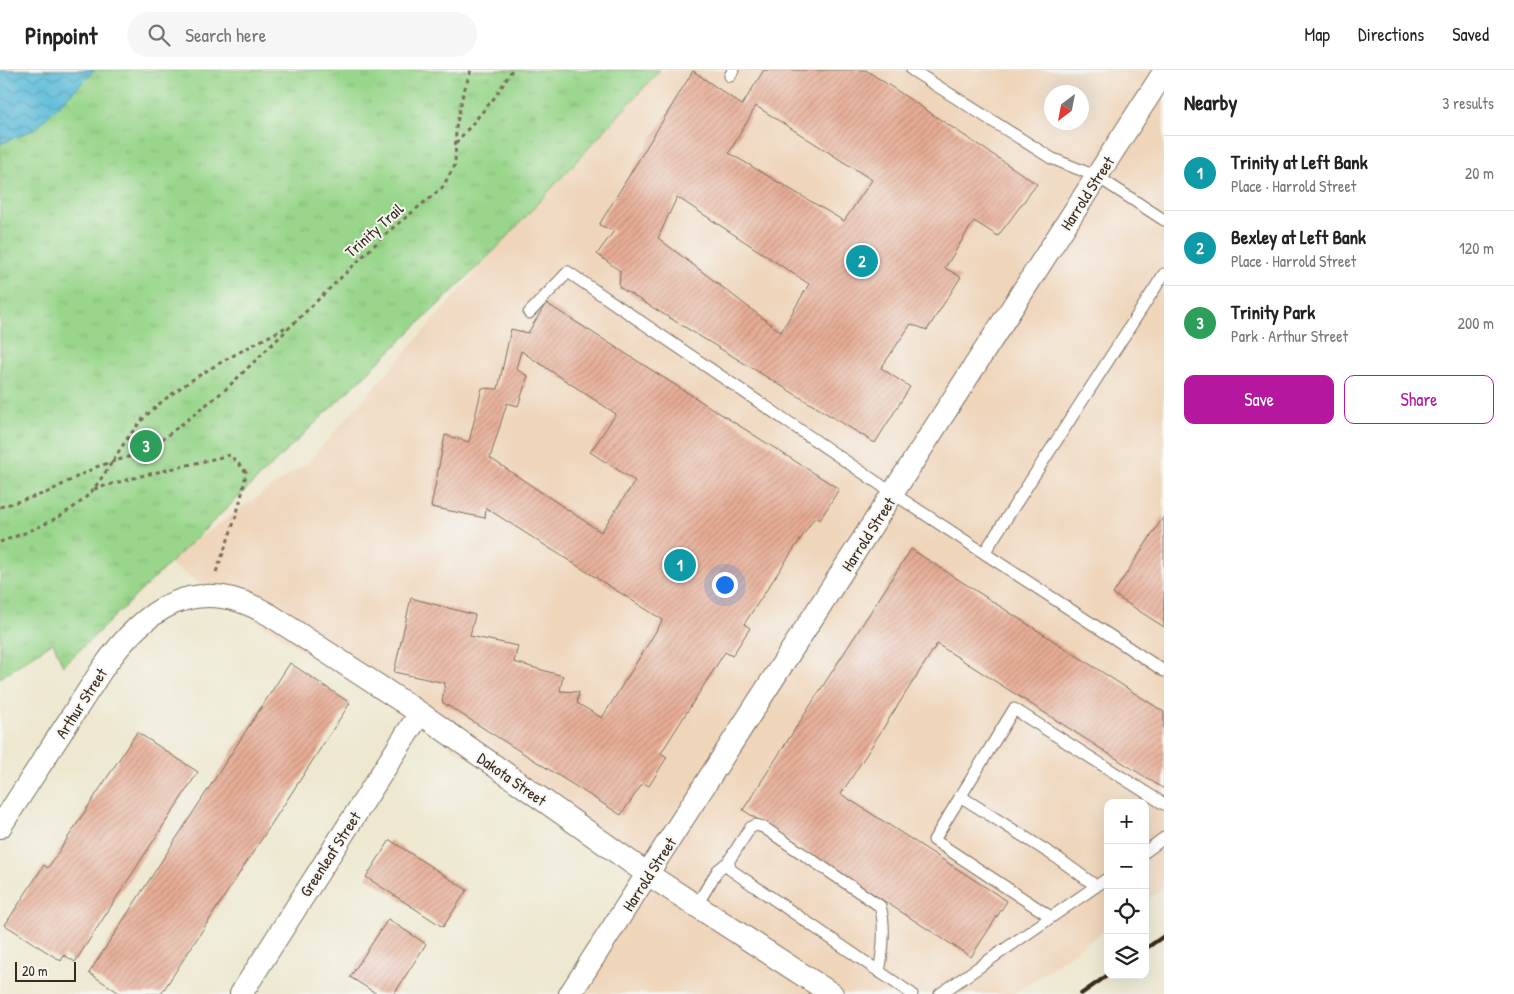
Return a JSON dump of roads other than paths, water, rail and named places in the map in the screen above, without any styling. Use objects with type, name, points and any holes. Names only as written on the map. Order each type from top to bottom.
[{"type":"street","name":"Harrold Street","points":[[570,994],[894,494],[1164,72]]},
{"type":"street","name":"Dakota Street","points":[[182,598],[230,597],[251,604],[420,714],[648,875],[832,994]]},
{"type":"street","name":"Arthur Street","points":[[0,827],[114,651],[145,621],[182,598]]},
{"type":"street","name":"Greenleaf Street","points":[[241,994],[420,714]]},
{"type":"lane","points":[[912,70],[1051,158],[1098,177],[1164,220]]},
{"type":"lane","points":[[529,313],[568,272],[894,494],[1164,671]]},
{"type":"lane","points":[[984,553],[1164,274]]},
{"type":"lane","points":[[1051,917],[934,840],[1014,709],[1164,804]]},
{"type":"lane","points":[[960,796],[1058,859],[1096,886]]},
{"type":"lane","points":[[696,906],[718,870],[728,862],[750,828],[756,825],[763,827],[880,906],[883,916],[882,956],[879,972]]},
{"type":"lane","points":[[1149,849],[1164,838]]},
{"type":"lane","points":[[728,862],[731,870],[912,994]]},
{"type":"lane","points":[[940,994],[1104,881]]},
{"type":"water","points":[[0,70],[95,70],[35,129],[0,144]]},
{"type":"railway","points":[[1149,946],[1164,936]]},
{"type":"railway","points":[[1081,994],[1104,978]]},
{"type":"place","name":"Bexley at Left Bank","points":[[862,261]]},
{"type":"place","name":"Trinity Park","points":[[146,446]]},
{"type":"place","name":"Trinity at Left Bank","points":[[680,565]]}]
